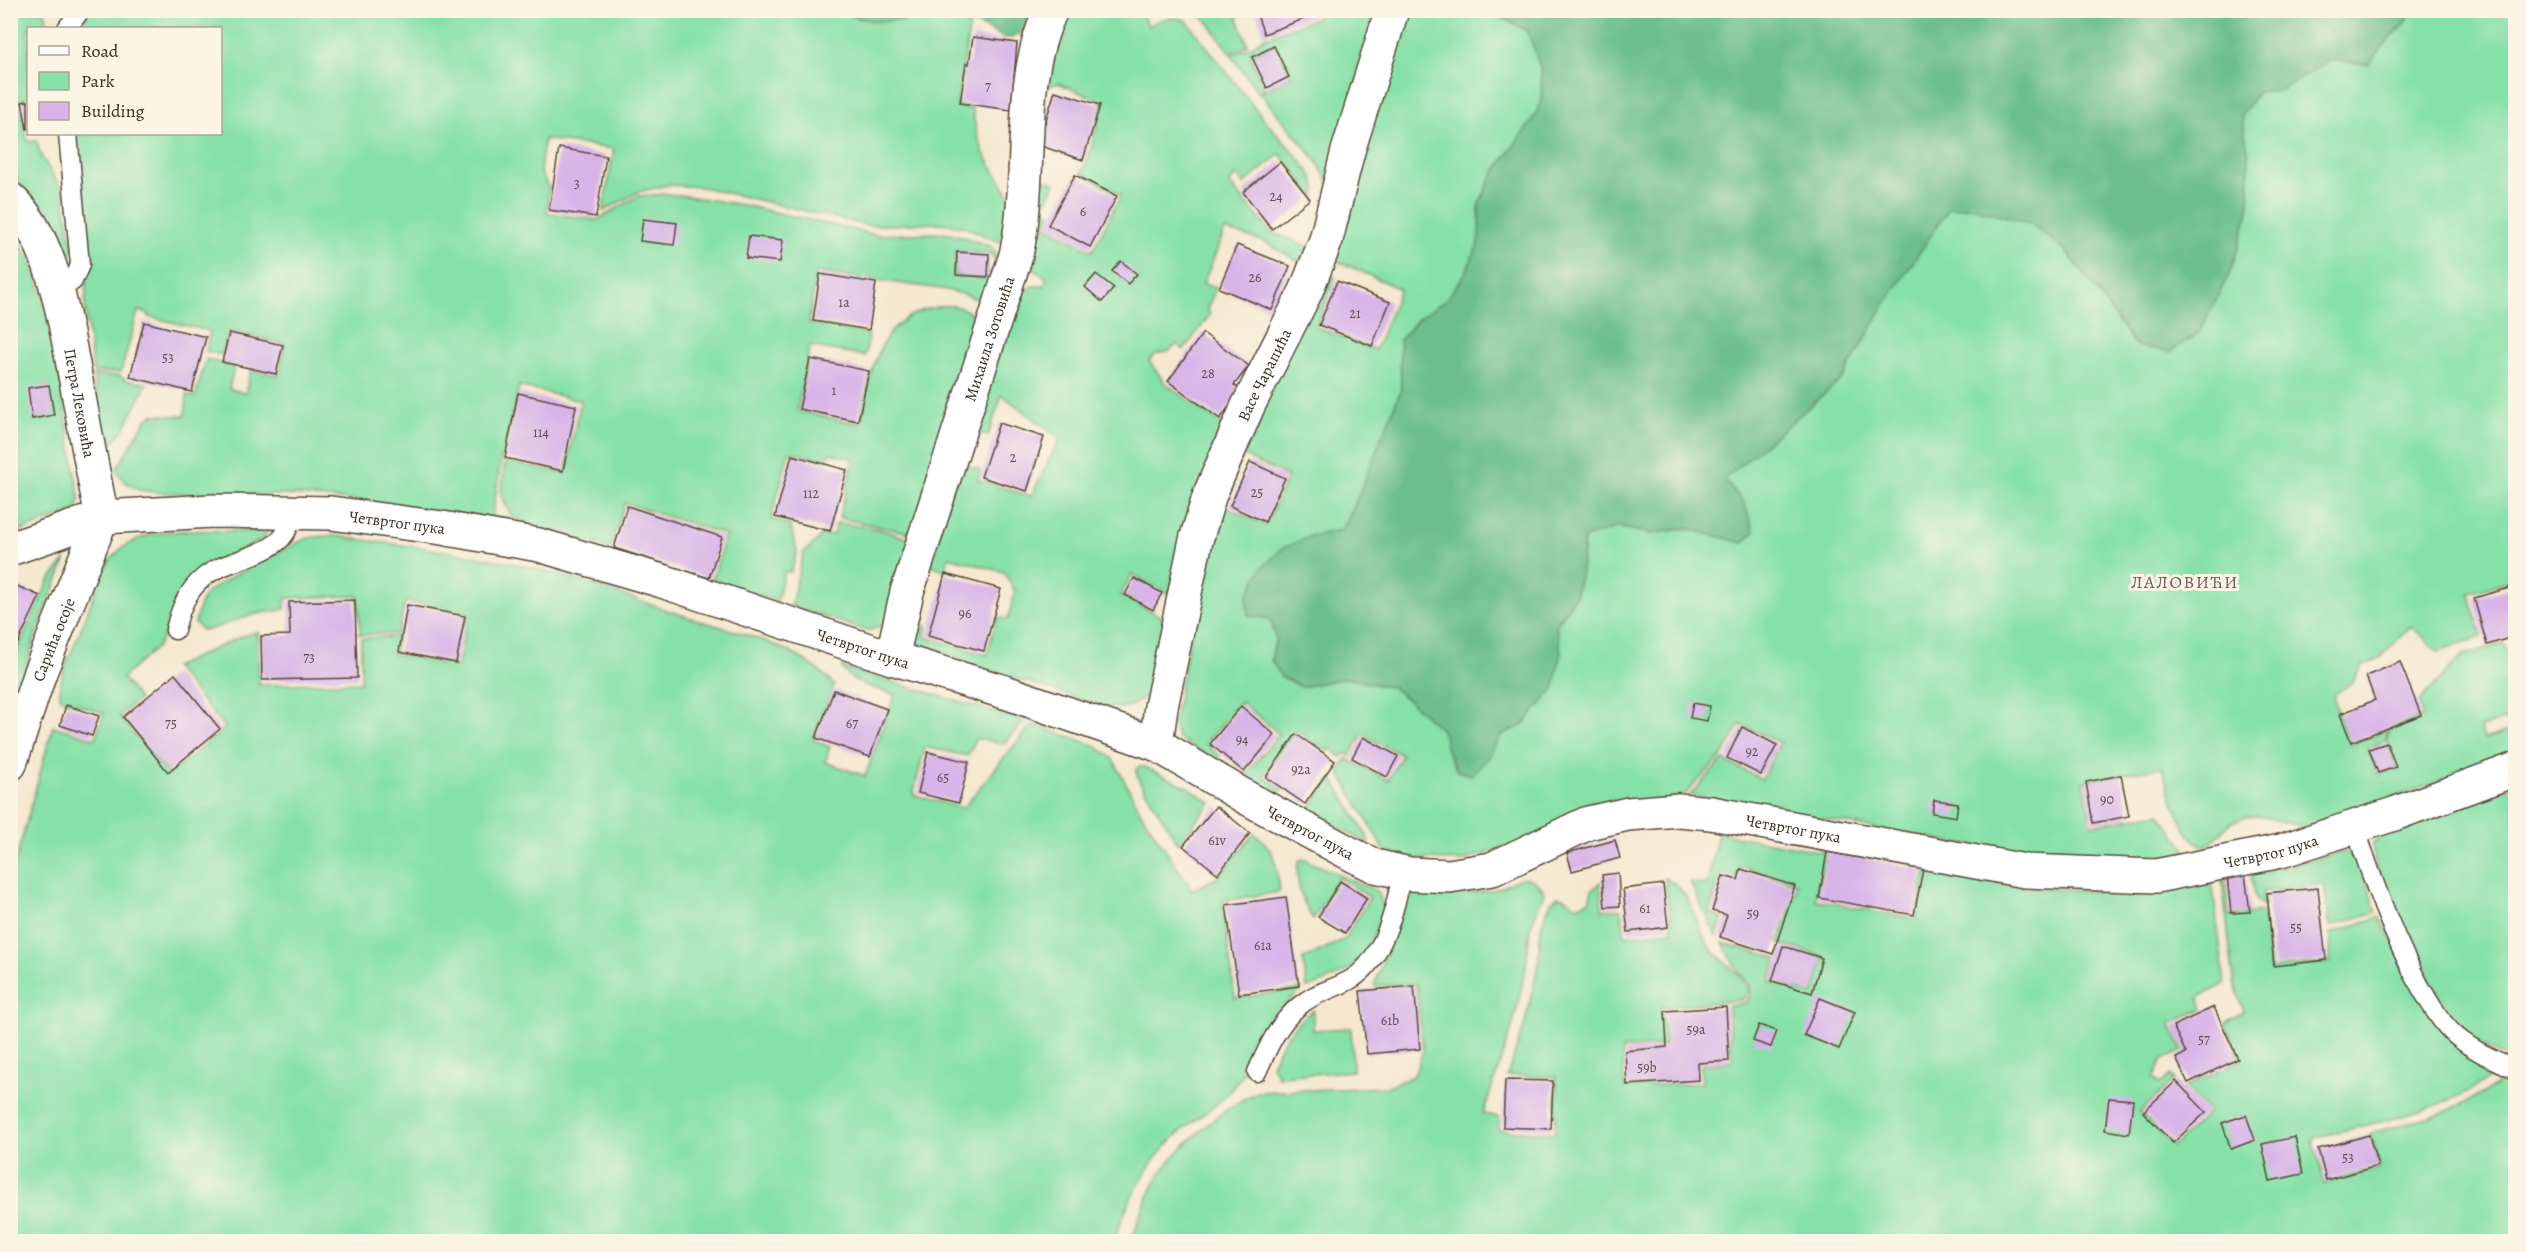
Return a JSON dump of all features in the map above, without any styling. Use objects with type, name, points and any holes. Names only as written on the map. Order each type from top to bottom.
[{"type":"street","name":"Михаила Зотовића","points":[[892,658],[907,592],[1016,255],[1023,197],[1027,121],[1034,68],[1043,27],[1051,10]]},
{"type":"street","name":"Васе Чарапића","points":[[1156,744],[1161,707],[1193,551],[1210,494],[1248,406],[1306,291],[1326,240],[1348,151],[1392,10]]},
{"type":"street","name":"Петра Лековића","points":[[10,199],[19,207],[43,248],[58,290],[102,517]]},
{"type":"street","name":"Четвртог пука","points":[[10,549],[102,517],[213,511],[342,514],[539,545],[662,581],[892,658],[1008,693],[1156,744],[1247,798],[1351,854],[1375,866],[1402,872],[1449,876],[1492,869],[1588,823],[1628,814],[1679,810],[1711,813],[2025,871],[2156,876],[2281,851],[2516,769]]},
{"type":"street","name":"Сарића осоје","points":[[10,764],[40,672],[102,517]]},
{"type":"lane","points":[[68,27],[81,10]]},
{"type":"lane","points":[[58,290],[74,281],[80,265],[68,135]]},
{"type":"lane","points":[[175,630],[179,612],[195,585],[206,575],[273,546],[289,528],[292,512]]},
{"type":"lane","points":[[2355,827],[2381,903],[2410,968],[2435,1012],[2454,1035],[2479,1053],[2516,1069]]},
{"type":"lane","points":[[1257,1072],[1283,1022],[1298,1006],[1312,996],[1350,981],[1374,956],[1381,944],[1399,893],[1402,872]]},
{"type":"green space","points":[[91,10],[844,10],[851,15],[900,21],[947,14],[970,22],[957,106],[972,108],[977,135],[984,154],[1009,195],[1005,242],[996,241],[966,227],[949,224],[866,225],[702,187],[668,185],[638,192],[603,211],[614,149],[544,139],[540,172],[549,188],[547,213],[597,220],[638,196],[666,194],[743,205],[876,235],[943,233],[962,236],[991,247],[1002,261],[993,259],[992,254],[955,251],[955,276],[989,279],[990,272],[999,274],[985,303],[967,295],[942,289],[816,272],[809,323],[869,334],[865,356],[810,346],[797,411],[860,424],[874,365],[881,348],[891,332],[904,320],[921,311],[949,306],[968,312],[978,323],[915,534],[839,518],[854,459],[830,453],[827,460],[789,452],[771,519],[790,525],[797,552],[791,572],[784,572],[777,601],[712,580],[726,535],[625,503],[610,548],[519,521],[511,515],[501,494],[505,462],[565,473],[581,401],[519,386],[501,460],[492,519],[362,501],[292,495],[165,493],[139,490],[125,482],[116,470],[146,420],[152,415],[185,416],[187,395],[195,397],[206,359],[234,367],[229,389],[245,393],[251,370],[278,376],[285,344],[228,331],[222,355],[206,351],[210,331],[149,317],[149,313],[138,311],[121,372],[93,372],[85,306],[88,261],[74,135],[222,135],[222,27],[74,27]]},
{"type":"green space","points":[[11,11],[45,11],[48,27],[27,27],[27,98],[18,101],[28,142],[36,141],[42,158],[63,191],[73,250],[70,254],[64,249],[56,229],[45,212],[11,176]]},
{"type":"green space","points":[[844,11],[1036,11],[1026,31],[1011,38],[1002,37],[959,16],[931,14],[870,21]]},
{"type":"green space","points":[[1062,11],[1139,11],[1149,26],[1167,18],[1187,21],[1261,116],[1302,162],[1316,187],[1315,197],[1280,154],[1244,184],[1237,175],[1229,183],[1271,232],[1310,247],[1303,264],[1263,241],[1225,230],[1203,284],[1216,288],[1207,309],[1210,315],[1184,350],[1177,344],[1168,352],[1156,354],[1149,361],[1165,383],[1220,423],[1230,419],[1169,594],[1132,574],[1121,595],[1165,619],[1146,695],[1135,704],[1124,708],[1097,705],[921,647],[912,632],[912,623],[927,626],[924,637],[987,655],[997,617],[1008,619],[1015,591],[1004,572],[949,557],[945,570],[927,564],[958,462],[980,470],[978,480],[1031,496],[1060,438],[1002,395],[988,436],[969,430],[1021,293],[1033,286],[1044,286],[1047,278],[1036,271],[1028,259],[1037,177],[1055,183],[1043,208],[1051,214],[1045,226],[1092,251],[1121,195],[1081,173],[1088,159],[1103,102],[1058,83],[1037,90]]},
{"type":"green space","points":[[1197,11],[1235,11],[1248,45],[1230,53]]},
{"type":"green space","points":[[1315,11],[1361,11],[1363,15],[1377,12],[1331,188],[1316,160],[1260,93],[1291,77],[1275,44],[1250,56],[1265,89],[1258,92],[1231,55],[1251,47],[1265,37],[1317,18]]},
{"type":"green space","points":[[1398,11],[1489,11],[1528,31],[1541,70],[1542,101],[1532,121],[1494,173],[1479,204],[1478,245],[1465,274],[1446,300],[1419,318],[1400,340],[1401,390],[1352,511],[1342,530],[1310,536],[1247,597],[1248,615],[1270,619],[1276,638],[1271,660],[1302,687],[1346,678],[1394,688],[1443,731],[1447,750],[1489,757],[1501,735],[1523,725],[1561,652],[1556,626],[1576,596],[1584,538],[1618,527],[1651,534],[1686,528],[1743,543],[1754,532],[1744,503],[1723,479],[1842,379],[1885,304],[1949,208],[1971,207],[2030,223],[2063,248],[2089,280],[2135,345],[2169,352],[2198,334],[2230,273],[2249,212],[2249,158],[2242,115],[2258,91],[2281,90],[2330,60],[2368,64],[2412,11],[2515,11],[2515,580],[2469,593],[2482,637],[2438,651],[2411,626],[2380,658],[2363,665],[2351,683],[2334,695],[2338,714],[2350,745],[2388,730],[2385,741],[2367,748],[2378,775],[2397,768],[2387,740],[2389,729],[2423,716],[2419,702],[2462,656],[2504,643],[2515,683],[2515,716],[2480,728],[2484,739],[2515,729],[2515,755],[2309,827],[2262,817],[2244,817],[2230,824],[2206,847],[2190,835],[2184,825],[2172,800],[2162,767],[2084,781],[2091,825],[2160,813],[2186,851],[2176,858],[2152,861],[2034,857],[1690,795],[1723,760],[1762,779],[1780,743],[1740,724],[1724,754],[1685,794],[1462,861],[1411,858],[1388,852],[1383,848],[1338,770],[1347,759],[1388,780],[1402,755],[1362,734],[1350,756],[1345,753],[1342,757],[1330,749],[1328,752],[1296,730],[1263,776],[1282,790],[1278,797],[1243,778],[1279,734],[1241,702],[1205,744],[1220,756],[1217,762],[1178,738],[1173,725],[1216,503],[1266,525],[1288,476],[1238,451],[1323,274],[1335,277],[1316,327],[1375,350],[1400,289],[1331,258]]},
{"type":"green space","points":[[1489,11],[2412,11],[2368,64],[2330,60],[2281,90],[2258,92],[2242,115],[2249,158],[2249,212],[2230,273],[2198,334],[2169,352],[2135,345],[2089,280],[2063,248],[2030,223],[1971,207],[1949,208],[1885,304],[1842,379],[1724,479],[1744,503],[1754,532],[1743,543],[1686,528],[1651,534],[1618,527],[1584,538],[1581,571],[1575,596],[1556,626],[1561,652],[1554,689],[1523,725],[1501,735],[1489,757],[1472,775],[1457,771],[1447,750],[1443,731],[1394,688],[1346,678],[1302,687],[1281,677],[1271,660],[1276,638],[1270,619],[1248,615],[1247,597],[1261,569],[1283,548],[1310,536],[1342,530],[1352,511],[1401,390],[1400,340],[1419,318],[1446,300],[1465,274],[1478,245],[1479,204],[1494,173],[1532,121],[1542,101],[1541,70],[1528,31]]},
{"type":"green space","points":[[10,226],[31,261],[50,316],[79,496],[79,506],[73,512],[20,531],[10,503]]},
{"type":"green space","points":[[93,375],[120,376],[126,380],[147,384],[123,430],[106,450]]},
{"type":"green space","points":[[837,523],[879,529],[913,540],[885,625],[867,631],[791,606],[803,554],[823,534],[833,535]]},
{"type":"green space","points":[[261,530],[265,533],[265,538],[201,570],[157,647],[122,678],[139,699],[119,716],[169,775],[225,728],[174,667],[243,636],[258,632],[259,685],[361,682],[361,639],[397,636],[394,654],[458,666],[468,613],[405,601],[398,633],[360,635],[358,596],[286,598],[285,609],[251,615],[202,630],[195,623],[198,611],[205,596],[213,588],[301,541],[316,537],[337,536],[482,557],[551,572],[591,584],[748,635],[803,659],[834,685],[813,740],[830,747],[825,762],[865,776],[895,695],[857,682],[842,667],[1025,721],[1003,744],[976,738],[968,756],[925,747],[913,795],[963,808],[1032,724],[1096,746],[1113,759],[1143,816],[1192,890],[1219,877],[1254,833],[1262,840],[1274,859],[1280,892],[1222,901],[1235,998],[1302,989],[1265,1030],[1243,1073],[1231,1090],[1179,1133],[1157,1156],[1139,1182],[1114,1241],[11,1242],[11,878],[53,726],[95,739],[104,713],[64,700],[60,696],[64,670],[101,576],[109,562],[122,548],[158,533]]},
{"type":"green space","points":[[66,559],[37,631],[11,711],[11,659],[49,581]]},
{"type":"green space","points":[[1138,767],[1144,767],[1188,787],[1211,803],[1178,843],[1140,782],[1136,772]]},
{"type":"green space","points":[[1332,778],[1367,836],[1369,844],[1308,811]]},
{"type":"green space","points":[[2515,785],[2515,1060],[2472,1039],[2451,1017],[2394,915],[2379,879],[2373,844],[2394,828]]},
{"type":"green space","points":[[1718,833],[1825,852],[1816,900],[1916,919],[1926,870],[2024,887],[2137,894],[2212,882],[2225,984],[2199,997],[2203,1009],[2170,1024],[2183,1051],[2162,1060],[2153,1079],[2161,1084],[2170,1075],[2174,1079],[2140,1112],[2173,1147],[2209,1112],[2185,1087],[2241,1060],[2225,1023],[2244,1011],[2234,982],[2222,881],[2225,880],[2229,916],[2263,912],[2270,969],[2330,962],[2331,933],[2379,917],[2455,1044],[2472,1059],[2491,1067],[2494,1073],[2478,1086],[2435,1106],[2313,1138],[2324,1183],[2380,1168],[2371,1133],[2439,1115],[2515,1077],[2515,1236],[2504,1241],[1131,1242],[1152,1189],[1169,1162],[1205,1127],[1246,1098],[1258,1092],[1386,1087],[1414,1076],[1423,1051],[1416,984],[1374,986],[1403,904],[1410,892],[1475,893],[1499,888],[1522,878],[1539,884],[1543,890],[1544,893],[1530,928],[1526,968],[1513,1024],[1483,1114],[1499,1117],[1499,1130],[1555,1133],[1557,1077],[1507,1076],[1525,1023],[1538,965],[1541,927],[1551,902],[1558,896],[1566,898],[1576,906],[1589,901],[1592,890],[1600,882],[1602,910],[1621,909],[1625,936],[1672,931],[1665,878],[1674,883],[1682,891],[1692,908],[1709,946],[1741,978],[1749,991],[1742,1000],[1662,1007],[1665,1045],[1622,1049],[1624,1087],[1702,1083],[1701,1065],[1732,1062],[1728,1006],[1745,1003],[1751,993],[1750,985],[1738,971],[1723,943],[1777,958],[1770,982],[1813,995],[1824,957],[1779,943],[1798,884],[1740,866],[1736,877],[1721,873],[1709,913],[1723,918],[1716,936],[1690,882],[1707,885]]},
{"type":"green space","points":[[2344,852],[2351,856],[2362,869],[2376,912],[2330,926],[2324,884],[2263,891],[2264,906],[2256,901],[2251,875]]},
{"type":"green space","points":[[1303,859],[1377,891],[1382,904],[1382,912],[1373,939],[1359,959],[1342,973],[1307,988],[1303,959],[1345,939],[1370,897],[1339,877],[1313,919],[1303,899],[1299,884],[1298,861]]},
{"type":"green space","points":[[1313,1010],[1313,1030],[1351,1028],[1353,1071],[1278,1076],[1272,1066],[1279,1049],[1293,1028]]},
{"type":"building","points":[[1255,10],[1312,10],[1314,15],[1264,34]]},
{"type":"building","points":[[973,37],[1017,43],[1011,110],[960,103],[966,63],[969,64]]},
{"type":"building","points":[[1274,46],[1289,77],[1267,88],[1252,57]]},
{"type":"building","points":[[1055,91],[1100,105],[1083,160],[1038,145]]},
{"type":"building","points":[[27,101],[27,129],[22,102]]},
{"type":"building","points":[[559,148],[606,156],[596,217],[549,210]]},
{"type":"building","points":[[1280,162],[1310,199],[1272,229],[1243,192]]},
{"type":"building","points":[[1075,175],[1117,196],[1090,247],[1048,225]]},
{"type":"building","points":[[643,219],[677,223],[674,245],[640,241]]},
{"type":"building","points":[[749,236],[783,240],[780,262],[746,258]]},
{"type":"building","points":[[1237,245],[1290,266],[1272,310],[1219,288]]},
{"type":"building","points":[[957,252],[989,254],[988,277],[956,275]]},
{"type":"building","points":[[1121,261],[1137,274],[1128,284],[1112,271]]},
{"type":"building","points":[[820,274],[876,283],[869,330],[813,321]]},
{"type":"building","points":[[1096,274],[1114,288],[1102,302],[1085,287]]},
{"type":"building","points":[[1337,281],[1390,302],[1372,346],[1319,325]]},
{"type":"building","points":[[144,322],[206,337],[192,392],[130,377]]},
{"type":"building","points":[[229,333],[283,345],[276,374],[222,362]]},
{"type":"building","points":[[1203,333],[1249,366],[1234,385],[1241,390],[1220,419],[1168,381]]},
{"type":"building","points":[[810,359],[869,371],[858,421],[799,409]]},
{"type":"building","points":[[49,385],[54,415],[32,419],[28,388]]},
{"type":"building","points":[[518,393],[576,406],[563,471],[505,458]]},
{"type":"building","points":[[999,423],[1044,437],[1027,491],[981,477]]},
{"type":"building","points":[[792,455],[847,470],[830,531],[775,517]]},
{"type":"building","points":[[1250,462],[1285,478],[1265,522],[1230,506]]},
{"type":"building","points":[[627,506],[722,537],[709,578],[614,548]]},
{"type":"building","points":[[945,574],[1001,589],[984,651],[928,636]]},
{"type":"building","points":[[1134,578],[1162,593],[1153,610],[1125,595]]},
{"type":"building","points":[[10,583],[40,596],[10,660]]},
{"type":"building","points":[[2516,586],[2516,636],[2487,645],[2474,598]]},
{"type":"building","points":[[355,600],[357,678],[262,680],[261,636],[290,635],[289,602]]},
{"type":"building","points":[[407,605],[465,616],[456,663],[399,652]]},
{"type":"building","points":[[2400,662],[2421,715],[2351,742],[2340,714],[2375,700],[2366,676]]},
{"type":"building","points":[[175,674],[220,729],[168,772],[123,717]]},
{"type":"building","points":[[834,690],[887,709],[870,757],[816,738]]},
{"type":"building","points":[[1693,703],[1710,706],[1707,721],[1690,718]]},
{"type":"building","points":[[66,705],[99,716],[92,736],[60,725]]},
{"type":"building","points":[[1241,706],[1275,735],[1244,772],[1210,744]]},
{"type":"building","points":[[1742,727],[1777,745],[1761,775],[1727,758]]},
{"type":"building","points":[[1296,734],[1335,761],[1305,804],[1266,777]]},
{"type":"building","points":[[1363,737],[1398,756],[1387,777],[1352,758]]},
{"type":"building","points":[[2387,743],[2396,767],[2378,773],[2369,749]]},
{"type":"building","points":[[928,752],[969,762],[959,803],[918,793]]},
{"type":"building","points":[[2121,775],[2129,816],[2093,823],[2086,782]]},
{"type":"building","points":[[1934,800],[1958,803],[1956,817],[1932,813]]},
{"type":"building","points":[[1216,806],[1250,833],[1218,874],[1183,846]]},
{"type":"building","points":[[1615,840],[1620,858],[1572,871],[1567,853]]},
{"type":"building","points":[[1827,852],[1923,869],[1914,915],[1819,898]]},
{"type":"building","points":[[1741,869],[1795,886],[1773,954],[1720,937],[1727,915],[1712,911],[1723,876],[1738,880]]},
{"type":"building","points":[[1618,873],[1620,906],[1605,907],[1602,875]]},
{"type":"building","points":[[2245,874],[2250,912],[2231,913],[2227,876]]},
{"type":"building","points":[[1340,881],[1367,898],[1345,933],[1318,917]]},
{"type":"building","points":[[1663,884],[1668,927],[1628,932],[1623,889]]},
{"type":"building","points":[[2318,888],[2326,960],[2274,966],[2267,893]]},
{"type":"building","points":[[1286,897],[1299,986],[1239,994],[1226,905]]},
{"type":"building","points":[[1783,946],[1822,958],[1812,993],[1772,981]]},
{"type":"building","points":[[1414,986],[1420,1049],[1367,1054],[1360,991]]},
{"type":"building","points":[[1820,998],[1855,1012],[1839,1049],[1804,1035]]},
{"type":"building","points":[[1726,1007],[1729,1061],[1698,1063],[1699,1080],[1627,1085],[1625,1051],[1667,1047],[1665,1011]]},
{"type":"building","points":[[2214,1007],[2238,1059],[2188,1083],[2176,1058],[2186,1053],[2173,1026]]},
{"type":"building","points":[[1759,1025],[1777,1031],[1771,1047],[1753,1041]]},
{"type":"building","points":[[1505,1080],[1553,1081],[1551,1129],[1503,1127]]},
{"type":"building","points":[[2176,1081],[2206,1112],[2173,1143],[2143,1112]]},
{"type":"building","points":[[2109,1098],[2133,1100],[2129,1134],[2105,1130]]},
{"type":"building","points":[[2246,1115],[2255,1140],[2231,1149],[2222,1123]]},
{"type":"building","points":[[2369,1135],[2378,1166],[2326,1180],[2318,1149]]},
{"type":"building","points":[[2295,1137],[2303,1174],[2270,1181],[2262,1144]]},
{"type":"district","name":"ЛАЛОВИЋИ","points":[[2185,582]]}]
